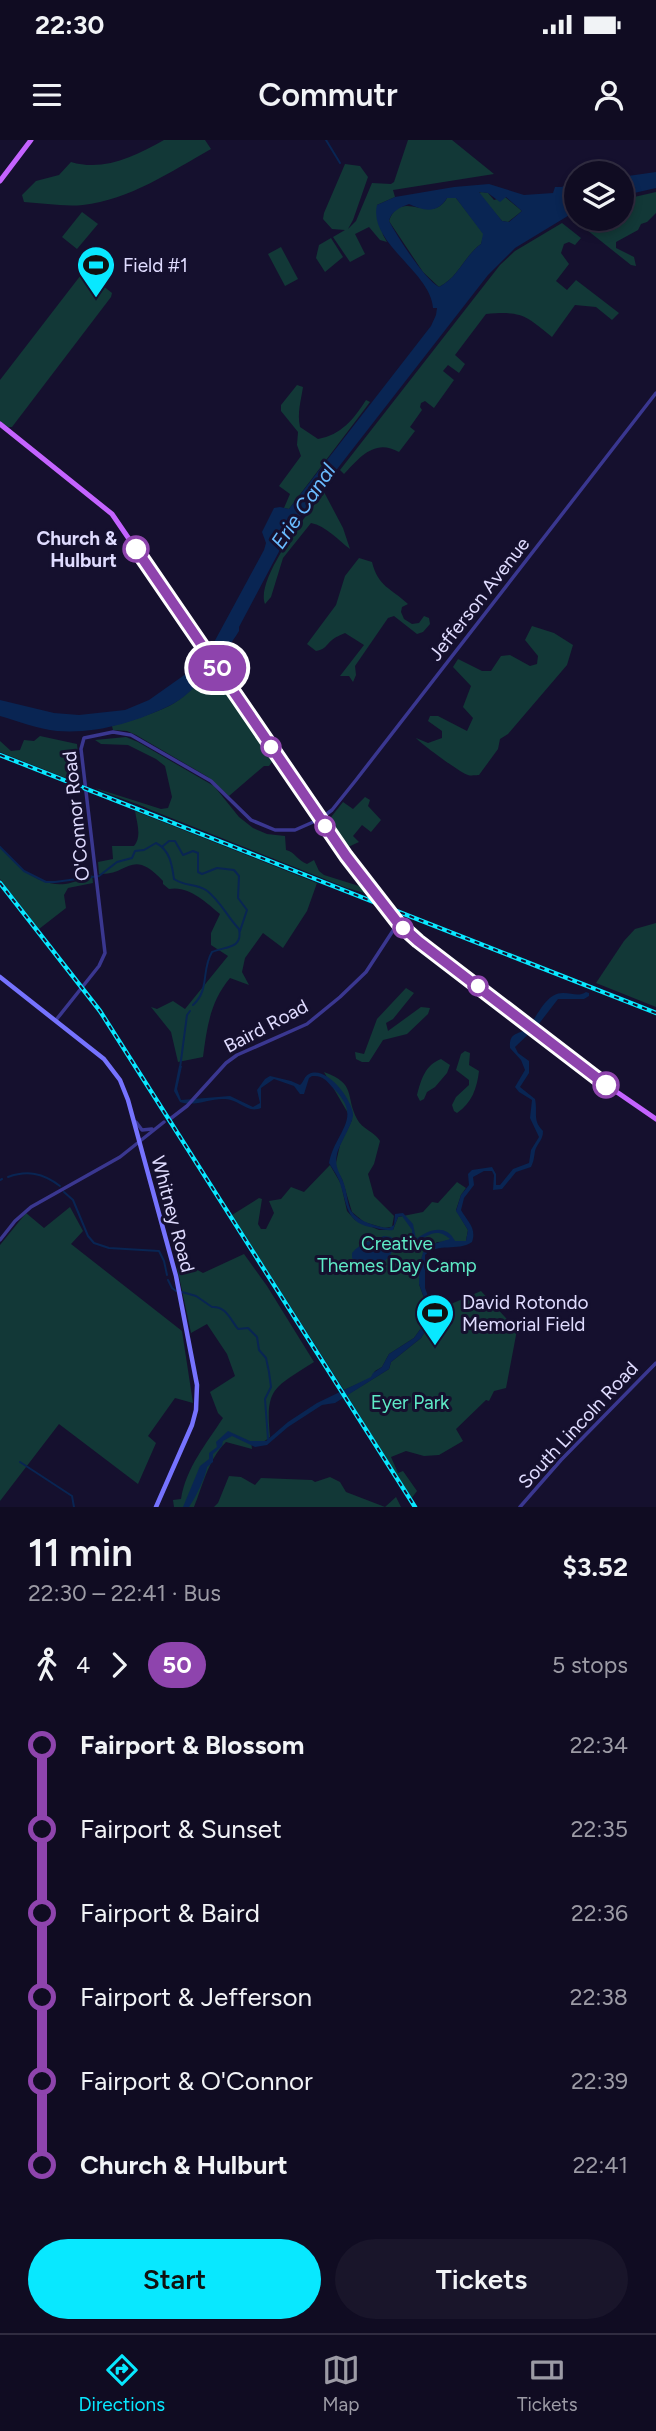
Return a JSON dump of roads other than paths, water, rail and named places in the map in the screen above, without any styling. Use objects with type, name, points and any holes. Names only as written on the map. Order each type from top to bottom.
[{"type":"main road","points":[[0,181],[31,140]]},
{"type":"main road","points":[[0,425],[112,514],[320,819],[398,923],[591,1074],[656,1119]]},
{"type":"main road","name":"Whitney Road","points":[[0,977],[98,1053],[113,1068],[123,1085],[133,1118],[176,1276],[198,1393],[192,1425],[156,1507]]},
{"type":"street","name":"Jefferson Avenue","points":[[320,819],[332,810],[377,754],[656,393]]},
{"type":"street","name":"O'Connor Road","points":[[55,1020],[99,967],[104,956],[81,749],[83,740],[90,735],[113,732],[131,735],[211,781],[250,820],[267,828],[295,830],[320,819]]},
{"type":"street","name":"Baird Road","points":[[170,1118],[187,1106],[223,1066],[237,1055],[307,1024],[340,997],[366,972],[398,923]]},
{"type":"street","points":[[133,1118],[142,1130],[164,1122]]},
{"type":"street","points":[[0,1240],[26,1211],[111,1163],[157,1126]]},
{"type":"street","name":"South Lincoln Road","points":[[520,1507],[561,1460],[656,1363]]},
{"type":"water","points":[[656,172],[656,188],[634,193],[634,175]]},
{"type":"water","name":"Erie Canal","points":[[489,184],[524,195],[553,193],[555,187],[564,186],[564,218],[515,248],[488,275],[292,527],[239,631],[218,661],[190,692],[171,705],[144,717],[87,731],[50,730],[0,716],[0,700],[54,713],[79,715],[125,710],[149,700],[190,671],[212,646],[264,550],[266,543],[262,532],[274,508],[289,509],[431,326],[436,315],[437,308],[433,308],[430,295],[422,282],[382,232],[377,219],[377,205],[395,197],[454,187]],"holes":[[[479,192],[488,193],[500,202],[506,197],[522,211],[509,222],[502,221]],[[447,198],[456,198],[483,234],[481,244],[451,278],[439,287],[419,267],[389,221],[394,212],[406,205],[430,210],[439,207]]]},
{"type":"water","points":[[586,992],[589,996],[584,999],[558,999],[538,1025],[515,1047],[518,1053],[529,1061],[529,1073],[520,1087],[535,1099],[536,1120],[543,1131],[542,1137],[531,1167],[516,1172],[502,1189],[493,1190],[492,1171],[484,1171],[473,1177],[474,1185],[464,1198],[461,1210],[472,1229],[472,1242],[436,1249],[425,1255],[425,1288],[434,1312],[421,1338],[391,1362],[389,1369],[335,1403],[322,1405],[288,1427],[267,1445],[255,1447],[232,1436],[223,1441],[222,1446],[213,1454],[213,1462],[207,1467],[189,1507],[183,1507],[200,1466],[209,1459],[209,1453],[217,1447],[216,1442],[228,1431],[250,1441],[266,1441],[317,1403],[371,1377],[382,1367],[389,1354],[414,1338],[427,1320],[429,1311],[419,1284],[423,1252],[430,1245],[450,1239],[434,1233],[417,1240],[412,1240],[412,1230],[402,1216],[398,1217],[393,1230],[390,1230],[362,1225],[352,1216],[339,1180],[329,1163],[345,1125],[347,1109],[343,1099],[324,1079],[312,1076],[304,1094],[300,1094],[294,1086],[274,1079],[261,1088],[261,1108],[251,1109],[225,1099],[197,1103],[180,1102],[174,1091],[179,1066],[182,1066],[177,1089],[181,1100],[230,1096],[253,1107],[260,1103],[257,1090],[270,1076],[300,1085],[307,1075],[323,1074],[343,1092],[352,1108],[351,1122],[336,1159],[351,1211],[368,1223],[389,1228],[394,1225],[395,1214],[403,1213],[413,1224],[416,1239],[431,1231],[442,1230],[455,1241],[466,1241],[468,1230],[456,1211],[461,1195],[469,1185],[468,1174],[472,1170],[492,1167],[496,1174],[496,1185],[500,1185],[513,1169],[529,1163],[531,1150],[539,1137],[530,1118],[532,1100],[515,1087],[525,1070],[521,1060],[510,1048],[511,1040],[514,1035],[527,1029],[551,997],[563,993],[578,995]]},
{"type":"water","points":[[384,1236],[395,1241],[391,1254],[384,1261],[361,1267],[352,1258],[352,1253],[359,1246]]},
{"type":"waterway","points":[[326,140],[340,163]]},
{"type":"waterway","points":[[163,846],[169,841],[175,841],[183,855],[193,851],[198,853],[198,872],[202,874],[217,868],[234,870],[239,876],[238,898],[247,910],[240,931]]},
{"type":"waterway","points":[[0,847],[24,871],[46,882],[55,882],[99,876],[117,862],[132,858],[135,851],[144,850],[156,843],[161,846],[170,858],[174,879],[206,890],[239,929],[240,935],[236,943],[212,952],[202,993],[193,1005]]},
{"type":"waterway","points":[[180,1068],[187,1015],[190,1011]]},
{"type":"waterway","points":[[8,1177],[35,1174],[60,1186]]},
{"type":"waterway","points":[[64,1192],[73,1200],[88,1236],[94,1243],[109,1248],[159,1251],[167,1275]]},
{"type":"waterway","points":[[168,1280],[176,1291]]},
{"type":"waterway","points":[[182,1292],[221,1309],[238,1329],[248,1328],[257,1337],[259,1350],[266,1358],[271,1387],[265,1399],[268,1439]]},
{"type":"waterway","points":[[20,1462],[72,1496],[74,1507]]},
{"type":"railway","points":[[0,755],[656,1013]]},
{"type":"railway","points":[[0,883],[100,1011],[415,1507]]},
{"type":"place","name":"Field #1","points":[[96,299]]},
{"type":"place","name":"Church & Hulburt","points":[[136,549]]},
{"type":"place","name":"David Rotondo Memorial Field","points":[[435,1347]]},
{"type":"park label","name":"Creative Themes Day Camp","points":[[397,1254]]},
{"type":"park label","name":"Eyer Park","points":[[410,1402]]}]
